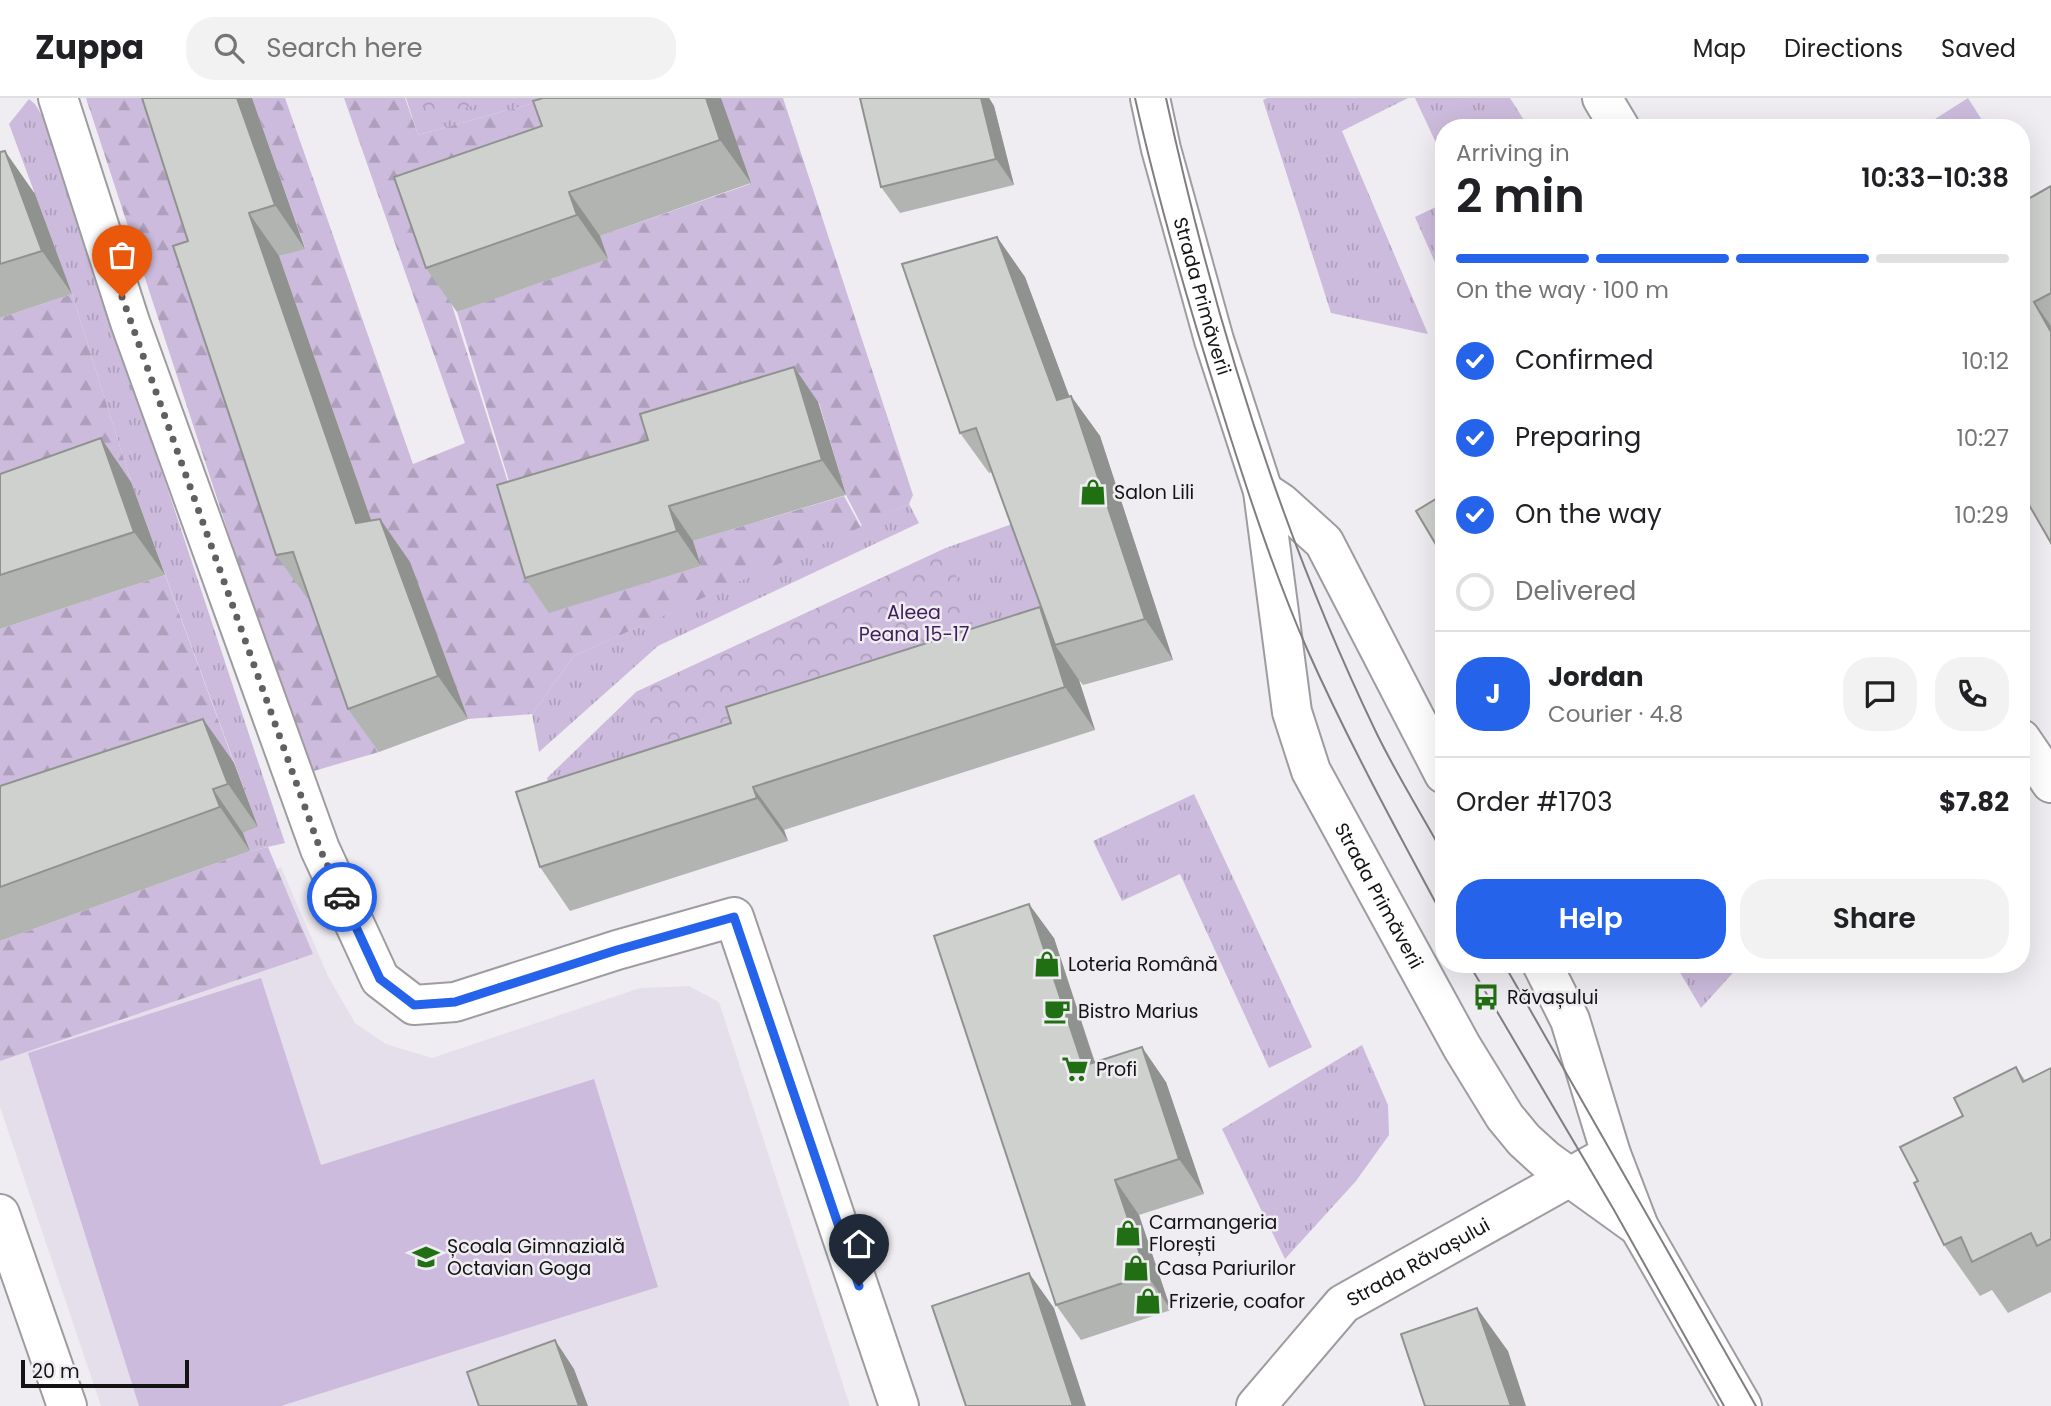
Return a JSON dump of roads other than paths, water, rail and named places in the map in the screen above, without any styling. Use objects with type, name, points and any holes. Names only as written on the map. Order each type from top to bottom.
[{"type":"street","points":[[58,98],[130,322],[320,849],[380,979],[414,1005],[455,1002],[617,950],[734,917],[899,1406]]},
{"type":"street","name":"Strada Primăverii","points":[[1150,98],[1161,149],[1214,340],[1263,491],[1292,712],[1311,771],[1462,1047],[1506,1117],[1524,1140],[1569,1178],[1639,1227]]},
{"type":"street","points":[[1602,98],[1615,119]]},
{"type":"street","points":[[1263,491],[1281,503],[1324,542],[1435,757]]},
{"type":"street","points":[[2030,752],[2051,783]]},
{"type":"street","name":"Strada Primăverii","points":[[1546,973],[1570,1020],[1611,1154],[1639,1227],[1742,1406]]},
{"type":"street","name":"Strada Răvașului","points":[[1256,1406],[1343,1304],[1611,1154]]},
{"type":"street","points":[[0,1214],[68,1406]]},
{"type":"tram line","points":[[1135,98],[1165,218],[1199,336],[1283,591],[1339,717],[1435,901]]},
{"type":"tram line","points":[[1166,98],[1227,340],[1279,499],[1340,654],[1375,730],[1435,839]]},
{"type":"tram line","points":[[1474,973],[1614,1210],[1724,1406]]},
{"type":"tram line","points":[[1509,973],[1756,1406]]},
{"type":"place","name":"Salon Lili","points":[[1093,492]]},
{"type":"place","name":"Loteria Română","points":[[1047,964]]},
{"type":"place","name":"Răvașului","points":[[1486,997]]},
{"type":"place","name":"Bistro Marius","points":[[1057,1011]]},
{"type":"place","name":"Profi","points":[[1075,1069]]},
{"type":"place","name":"Carmangeria Florești","points":[[1128,1233]]},
{"type":"place","name":"Școala Gimnazială Octavian Goga","points":[[426,1257]]},
{"type":"place","name":"Casa Pariurilor","points":[[1136,1268]]},
{"type":"place","name":"Frizerie, coafor","points":[[1148,1301]]},
{"type":"park label","name":"Aleea Peana 15-17","points":[[914,623]]}]
